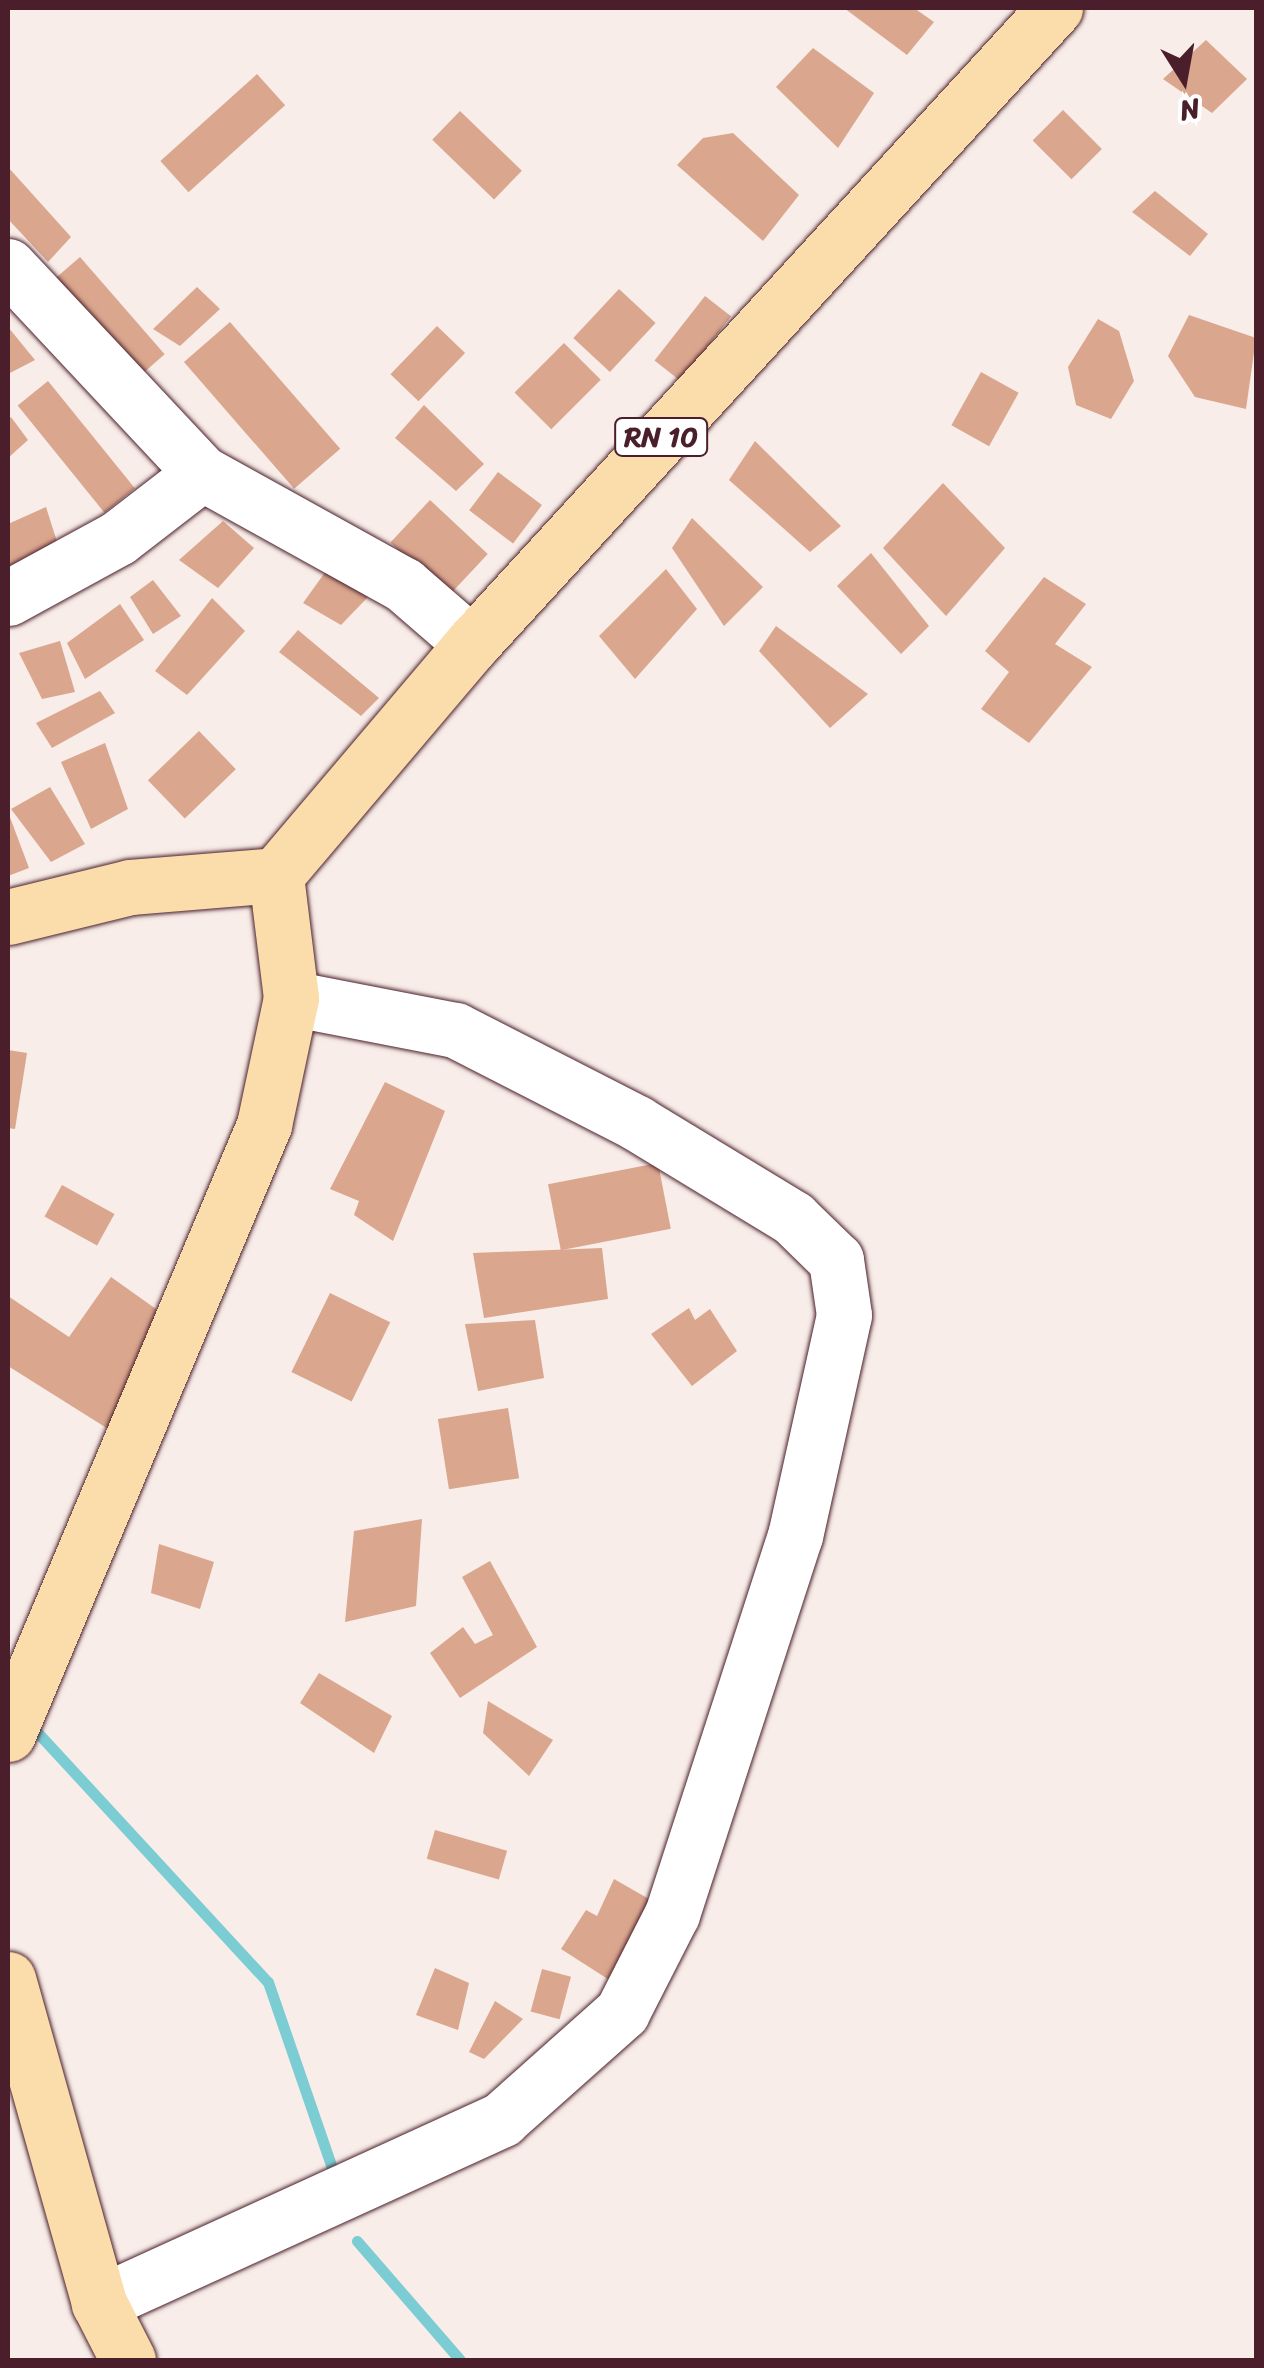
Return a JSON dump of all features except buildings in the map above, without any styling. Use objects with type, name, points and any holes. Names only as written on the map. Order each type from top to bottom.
[{"type":"main road","name":"RN 10","points":[[276,875],[472,644],[1055,8]]},
{"type":"main road","points":[[8,917],[130,887],[276,875],[291,998],[264,1124],[207,1273],[8,1734]]},
{"type":"main road","points":[[8,1979],[100,2303],[128,2360]]},
{"type":"street","points":[[8,266],[202,474],[404,586],[472,644]]},
{"type":"street","points":[[8,598],[118,538],[202,474]]},
{"type":"street","points":[[100,2303],[502,2119],[622,2012],[672,1914],[795,1536],[844,1315],[836,1260],[793,1218],[637,1123],[455,1030],[291,998]]},
{"type":"waterway","points":[[37,1732],[268,1982],[335,2177]]},
{"type":"waterway","points":[[357,2241],[460,2360]]}]
